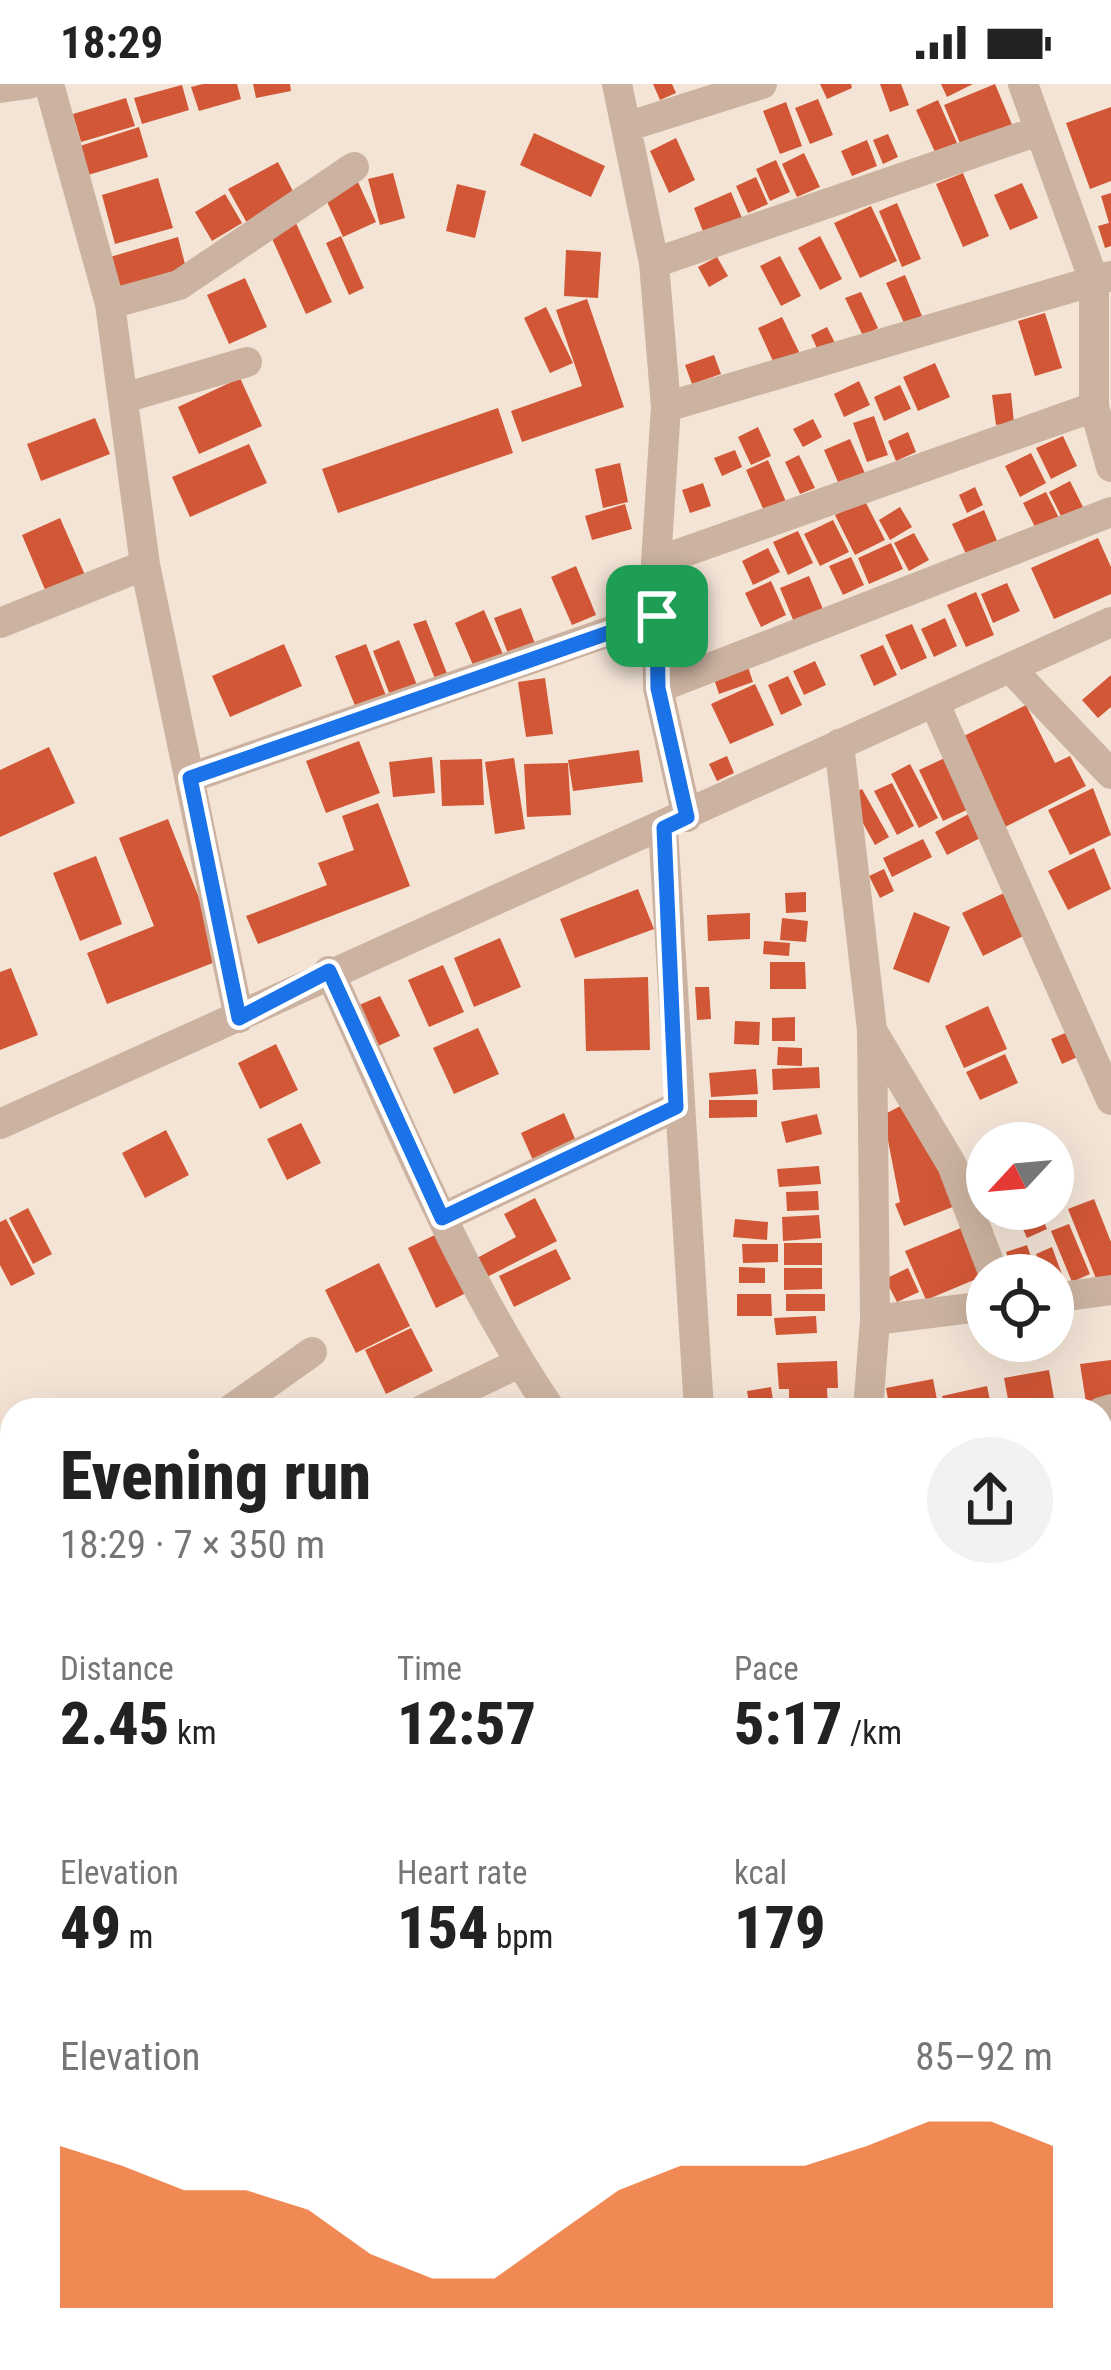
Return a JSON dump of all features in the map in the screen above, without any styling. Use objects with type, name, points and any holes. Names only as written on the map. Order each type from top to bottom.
[{"type":"street","points":[[0,88],[29,84]]},
{"type":"street","points":[[49,84],[110,304],[146,565],[239,1018]]},
{"type":"street","points":[[617,84],[654,262],[666,407],[656,562],[658,688],[675,823],[676,1107],[697,1398]]},
{"type":"street","points":[[629,126],[762,84]]},
{"type":"street","points":[[1023,84],[1038,131],[1102,279],[1094,407],[1111,467]]},
{"type":"street","points":[[654,262],[1038,131]]},
{"type":"street","points":[[110,304],[179,285],[354,167]]},
{"type":"street","points":[[666,407],[1102,279]]},
{"type":"street","points":[[124,398],[247,362]]},
{"type":"street","points":[[656,562],[1094,407]]},
{"type":"street","points":[[658,688],[1111,512]]},
{"type":"street","points":[[0,623],[146,565]]},
{"type":"street","points":[[190,778],[657,616]]},
{"type":"street","points":[[0,1124],[239,1018],[329,971],[675,823],[1111,622]]},
{"type":"street","points":[[1011,668],[1111,774]]},
{"type":"street","points":[[935,704],[1111,1100]]},
{"type":"street","points":[[839,744],[872,1030],[875,1320],[869,1398]]},
{"type":"street","points":[[329,971],[442,1218],[542,1398]]},
{"type":"street","points":[[872,1030],[952,1165],[986,1254]]},
{"type":"street","points":[[442,1218],[676,1107]]},
{"type":"street","points":[[1074,1295],[1111,1290]]},
{"type":"street","points":[[875,1320],[966,1309]]},
{"type":"street","points":[[247,1398],[312,1352]]},
{"type":"street","points":[[447,1398],[519,1363]]},
{"type":"building","points":[[237,84],[241,99],[199,111],[191,87]]},
{"type":"building","points":[[253,84],[290,84],[291,91],[256,98]]},
{"type":"building","points":[[653,84],[672,84],[676,93],[660,100]]},
{"type":"building","points":[[820,84],[851,84],[852,88],[827,99]]},
{"type":"building","points":[[880,84],[901,84],[909,105],[890,112]]},
{"type":"building","points":[[941,84],[973,84],[947,97]]},
{"type":"building","points":[[995,84],[1013,127],[962,148],[944,105]]},
{"type":"building","points":[[182,85],[189,110],[142,124],[134,98]]},
{"type":"building","points":[[126,98],[135,126],[81,142],[73,114]]},
{"type":"building","points":[[818,99],[833,135],[810,144],[795,108]]},
{"type":"building","points":[[938,100],[957,143],[935,152],[916,110]]},
{"type":"building","points":[[786,102],[802,146],[780,154],[763,111]]},
{"type":"building","points":[[1111,107],[1111,181],[1090,189],[1066,123]]},
{"type":"building","points":[[139,127],[148,157],[88,175],[80,146]]},
{"type":"building","points":[[534,133],[605,166],[591,197],[520,165]]},
{"type":"building","points":[[888,134],[898,157],[883,164],[873,140]]},
{"type":"building","points":[[676,138],[695,180],[669,193],[650,151]]},
{"type":"building","points":[[867,140],[877,166],[852,176],[841,151]]},
{"type":"building","points":[[804,153],[820,187],[797,197],[782,164]]},
{"type":"building","points":[[776,160],[790,192],[770,201],[756,169]]},
{"type":"building","points":[[278,162],[296,197],[247,223],[228,189]]},
{"type":"building","points":[[393,173],[405,218],[380,225],[368,179]]},
{"type":"building","points":[[963,173],[989,236],[963,247],[936,184]]},
{"type":"building","points":[[756,177],[768,204],[748,213],[736,186]]},
{"type":"building","points":[[158,178],[173,228],[115,244],[102,195]]},
{"type":"building","points":[[358,182],[376,222],[343,237],[325,197]]},
{"type":"building","points":[[1022,183],[1038,218],[1010,230],[994,195]]},
{"type":"building","points":[[457,184],[486,191],[475,238],[446,231]]},
{"type":"building","points":[[731,192],[742,218],[704,234],[694,208]]},
{"type":"building","points":[[1111,193],[1111,246],[1105,248],[1098,226],[1109,223],[1101,196]]},
{"type":"building","points":[[225,194],[242,223],[212,241],[195,212]]},
{"type":"building","points":[[897,203],[921,259],[902,267],[879,211]]},
{"type":"building","points":[[871,206],[897,261],[860,278],[834,223]]},
{"type":"building","points":[[295,221],[332,302],[306,314],[269,232]]},
{"type":"building","points":[[341,236],[364,288],[349,295],[326,243]]},
{"type":"building","points":[[820,236],[842,279],[820,290],[798,248]]},
{"type":"building","points":[[178,237],[186,268],[119,287],[110,257]]},
{"type":"building","points":[[566,250],[601,252],[598,298],[564,296]]},
{"type":"building","points":[[780,256],[801,296],[781,306],[760,266]]},
{"type":"building","points":[[717,257],[728,276],[709,287],[698,267]]},
{"type":"building","points":[[905,275],[922,316],[904,323],[886,283]]},
{"type":"building","points":[[245,278],[267,327],[229,344],[207,295]]},
{"type":"building","points":[[861,292],[878,328],[863,336],[845,298]]},
{"type":"building","points":[[587,299],[624,407],[522,442],[511,411],[582,386],[556,310]]},
{"type":"building","points":[[546,307],[573,363],[550,373],[524,318]]},
{"type":"building","points":[[1045,313],[1062,368],[1035,376],[1018,321]]},
{"type":"building","points":[[782,317],[802,358],[777,370],[758,328]]},
{"type":"building","points":[[827,327],[837,347],[820,355],[811,335]]},
{"type":"building","points":[[714,355],[721,374],[692,384],[685,365]]},
{"type":"building","points":[[935,363],[950,397],[918,411],[903,377]]},
{"type":"building","points":[[240,378],[262,426],[199,454],[178,407]]},
{"type":"building","points":[[859,381],[870,405],[844,417],[834,394]]},
{"type":"building","points":[[900,385],[911,409],[884,421],[874,397]]},
{"type":"building","points":[[1011,393],[1014,423],[996,425],[992,395]]},
{"type":"building","points":[[498,408],[513,453],[338,513],[322,469]]},
{"type":"building","points":[[874,416],[888,455],[867,462],[853,423]]},
{"type":"building","points":[[95,418],[110,454],[41,481],[27,444]]},
{"type":"building","points":[[813,419],[822,437],[803,447],[793,429]]},
{"type":"building","points":[[758,427],[771,456],[751,465],[738,437]]},
{"type":"building","points":[[908,432],[916,452],[896,461],[888,441]]},
{"type":"building","points":[[1063,436],[1077,466],[1051,479],[1036,448]]},
{"type":"building","points":[[850,439],[867,478],[841,489],[824,450]]},
{"type":"building","points":[[249,444],[267,483],[190,517],[172,477]]},
{"type":"building","points":[[735,450],[742,467],[722,476],[714,458]]},
{"type":"building","points":[[1031,453],[1046,483],[1020,497],[1005,466]]},
{"type":"building","points":[[799,455],[815,488],[800,494],[785,462]]},
{"type":"building","points":[[768,460],[787,504],[765,513],[746,470]]},
{"type":"building","points":[[620,463],[628,502],[603,508],[595,469]]},
{"type":"building","points":[[1070,481],[1085,511],[1064,522],[1049,492]]},
{"type":"building","points":[[703,483],[711,506],[690,513],[682,490]]},
{"type":"building","points":[[975,487],[983,505],[967,513],[959,495]]},
{"type":"building","points":[[1046,492],[1060,520],[1037,531],[1023,503]]},
{"type":"building","points":[[865,501],[885,540],[855,555],[835,515]]},
{"type":"building","points":[[625,504],[632,529],[592,540],[585,516]]},
{"type":"building","points":[[900,507],[912,527],[890,540],[879,520]]},
{"type":"building","points":[[984,510],[998,543],[967,556],[952,524]]},
{"type":"building","points":[[60,518],[85,575],[46,592],[22,535]]},
{"type":"building","points":[[833,520],[849,552],[820,566],[804,534]]},
{"type":"building","points":[[798,531],[813,563],[788,575],[773,542]]},
{"type":"building","points":[[914,533],[929,560],[909,571],[894,543]]},
{"type":"building","points":[[1098,538],[1111,567],[1111,594],[1054,619],[1031,568]]},
{"type":"building","points":[[891,543],[903,569],[869,584],[858,558]]},
{"type":"building","points":[[768,548],[780,572],[753,585],[742,561]]},
{"type":"building","points":[[851,557],[864,585],[843,595],[829,566]]},
{"type":"building","points":[[576,566],[596,615],[572,625],[551,577]]},
{"type":"building","points":[[809,576],[825,614],[796,627],[780,588]]},
{"type":"building","points":[[771,581],[786,615],[761,627],[745,593]]},
{"type":"building","points":[[1007,583],[1020,611],[993,623],[981,594]]},
{"type":"building","points":[[976,592],[994,635],[966,647],[947,605]]},
{"type":"building","points":[[521,608],[536,646],[509,656],[494,618]]},
{"type":"building","points":[[484,610],[505,659],[476,672],[455,623]]},
{"type":"building","points":[[945,618],[957,646],[934,657],[921,629]]},
{"type":"building","points":[[426,620],[448,676],[436,681],[413,624]]},
{"type":"building","points":[[912,624],[927,658],[901,670],[885,635]]},
{"type":"building","points":[[399,640],[417,685],[390,695],[373,651]]},
{"type":"building","points":[[284,644],[302,686],[230,717],[212,676]]},
{"type":"building","points":[[366,644],[388,701],[358,713],[335,656]]},
{"type":"building","points":[[883,645],[897,675],[874,686],[860,655]]},
{"type":"building","points":[[746,661],[753,682],[719,694],[712,673]]},
{"type":"building","points":[[815,661],[826,685],[804,695],[793,671]]},
{"type":"building","points":[[1111,675],[1111,707],[1098,718],[1082,700]]},
{"type":"building","points":[[788,676],[802,705],[781,715],[768,685]]},
{"type":"building","points":[[545,678],[553,734],[526,737],[518,682]]},
{"type":"building","points":[[755,684],[774,725],[730,744],[711,704]]},
{"type":"building","points":[[1026,705],[1055,763],[1070,756],[1086,786],[1001,829],[956,740]]},
{"type":"building","points":[[359,741],[380,793],[326,813],[306,761]]},
{"type":"building","points":[[49,747],[75,803],[0,837],[0,770]]},
{"type":"building","points":[[639,750],[643,782],[573,791],[568,760]]},
{"type":"building","points":[[727,756],[734,773],[717,781],[709,764]]},
{"type":"building","points":[[432,757],[435,793],[393,797],[389,762]]},
{"type":"building","points":[[947,757],[971,808],[943,821],[919,770]]},
{"type":"building","points":[[514,758],[525,829],[495,834],[485,762]]},
{"type":"building","points":[[482,759],[484,805],[442,806],[440,760]]},
{"type":"building","points":[[568,763],[571,815],[527,817],[524,764]]},
{"type":"building","points":[[910,764],[938,818],[919,828],[891,774]]},
{"type":"building","points":[[892,783],[914,826],[897,835],[874,791]]},
{"type":"building","points":[[1093,788],[1111,835],[1070,855],[1048,810]]},
{"type":"building","points":[[862,789],[889,837],[875,845],[848,796]]},
{"type":"building","points":[[378,803],[410,886],[258,944],[246,916],[327,885],[318,863],[354,850],[342,816]]},
{"type":"building","points":[[976,810],[988,834],[947,855],[935,832]]},
{"type":"building","points":[[168,819],[223,959],[107,1004],[87,953],[154,926],[119,838]]},
{"type":"building","points":[[923,839],[932,857],[892,877],[883,858]]},
{"type":"building","points":[[1094,848],[1111,889],[1068,910],[1048,871]]},
{"type":"building","points":[[96,856],[122,924],[80,941],[53,873]]},
{"type":"building","points":[[884,869],[894,891],[880,898],[869,876]]},
{"type":"building","points":[[638,889],[654,929],[575,958],[560,919]]},
{"type":"building","points":[[806,892],[806,912],[786,913],[785,893]]},
{"type":"building","points":[[1004,893],[1025,935],[983,956],[962,913]]},
{"type":"building","points":[[914,912],[950,927],[929,983],[893,969]]},
{"type":"building","points":[[750,913],[750,939],[708,941],[707,915]]},
{"type":"building","points":[[782,918],[808,921],[806,942],[780,940]]},
{"type":"building","points":[[500,938],[521,987],[474,1007],[454,958]]},
{"type":"building","points":[[764,941],[790,943],[789,956],[763,954]]},
{"type":"building","points":[[770,962],[805,962],[806,989],[770,989]]},
{"type":"building","points":[[443,965],[464,1012],[429,1027],[408,980]]},
{"type":"building","points":[[11,968],[38,1035],[0,1050],[0,972]]},
{"type":"building","points":[[648,977],[650,1050],[586,1051],[584,979]]},
{"type":"building","points":[[695,987],[709,987],[711,1019],[697,1020]]},
{"type":"building","points":[[380,996],[400,1036],[376,1047],[357,1006]]},
{"type":"building","points":[[988,1006],[1007,1049],[964,1068],[945,1026]]},
{"type":"building","points":[[795,1017],[795,1041],[772,1041],[772,1018]]},
{"type":"building","points":[[735,1021],[760,1022],[759,1045],[734,1044]]},
{"type":"building","points":[[478,1028],[499,1074],[454,1094],[433,1048]]},
{"type":"building","points":[[1070,1031],[1082,1055],[1062,1064],[1051,1039]]},
{"type":"building","points":[[276,1044],[298,1090],[260,1109],[238,1063]]},
{"type":"building","points":[[778,1047],[802,1048],[802,1066],[777,1065]]},
{"type":"building","points":[[1005,1054],[1018,1083],[980,1100],[966,1072]]},
{"type":"building","points":[[819,1067],[820,1088],[773,1090],[772,1069]]},
{"type":"building","points":[[756,1069],[758,1094],[711,1097],[709,1073]]},
{"type":"building","points":[[709,1100],[757,1100],[757,1117],[709,1118]]},
{"type":"building","points":[[912,1100],[955,1206],[904,1226],[895,1204],[900,1202],[883,1115]]},
{"type":"building","points":[[564,1113],[579,1148],[536,1167],[521,1133]]},
{"type":"building","points":[[817,1114],[822,1134],[786,1143],[781,1122]]},
{"type":"building","points":[[301,1123],[321,1163],[287,1180],[267,1139]]},
{"type":"building","points":[[166,1130],[189,1175],[145,1198],[122,1153]]},
{"type":"building","points":[[819,1166],[821,1184],[779,1187],[777,1169]]},
{"type":"building","points":[[818,1191],[819,1210],[787,1211],[786,1192]]},
{"type":"building","points":[[535,1198],[557,1241],[487,1277],[477,1258],[516,1237],[504,1214]]},
{"type":"building","points":[[1094,1199],[1111,1242],[1111,1276],[1097,1281],[1074,1224],[1074,1207]]},
{"type":"building","points":[[28,1208],[52,1254],[33,1264],[9,1218]]},
{"type":"building","points":[[819,1215],[821,1238],[783,1241],[782,1217]]},
{"type":"building","points":[[6,1219],[35,1274],[11,1286],[0,1265],[0,1222]]},
{"type":"building","points":[[735,1219],[768,1222],[767,1240],[733,1237]]},
{"type":"building","points":[[961,1228],[972,1254],[966,1254],[966,1283],[926,1300],[905,1251]]},
{"type":"building","points":[[1072,1230],[1090,1274],[1074,1281],[1074,1254],[1060,1254],[1051,1231]]},
{"type":"building","points":[[443,1231],[472,1290],[436,1308],[408,1248]]},
{"type":"building","points":[[784,1243],[822,1243],[822,1265],[784,1265]]},
{"type":"building","points":[[742,1244],[778,1244],[778,1262],[743,1263]]},
{"type":"building","points":[[1027,1245],[1030,1254],[1007,1254]]},
{"type":"building","points":[[556,1249],[571,1279],[514,1307],[499,1276]]},
{"type":"building","points":[[379,1263],[410,1326],[356,1353],[325,1290]]},
{"type":"building","points":[[739,1267],[765,1268],[765,1283],[739,1283]]},
{"type":"building","points":[[784,1268],[822,1268],[822,1289],[784,1290]]},
{"type":"building","points":[[908,1268],[919,1292],[897,1302],[885,1279]]},
{"type":"building","points":[[737,1294],[771,1294],[772,1316],[737,1316]]},
{"type":"building","points":[[786,1294],[825,1294],[825,1311],[786,1311]]},
{"type":"building","points":[[816,1316],[817,1333],[776,1335],[774,1318]]},
{"type":"building","points":[[411,1328],[433,1371],[386,1394],[365,1350]]},
{"type":"building","points":[[1111,1360],[1111,1398],[1085,1398],[1080,1364]]},
{"type":"building","points":[[837,1361],[838,1388],[827,1388],[827,1398],[789,1398],[789,1389],[779,1389],[777,1363]]},
{"type":"building","points":[[1049,1370],[1054,1398],[1008,1398],[1004,1378]]},
{"type":"building","points":[[933,1379],[937,1398],[888,1398],[886,1388]]},
{"type":"building","points":[[987,1386],[990,1398],[942,1398]]},
{"type":"building","points":[[771,1387],[773,1398],[748,1398],[747,1391]]},
{"type":"route","points":[[657,616],[658,688],[687,817],[664,828],[676,1107],[442,1218],[329,971],[239,1018],[190,778],[657,616]]}]
